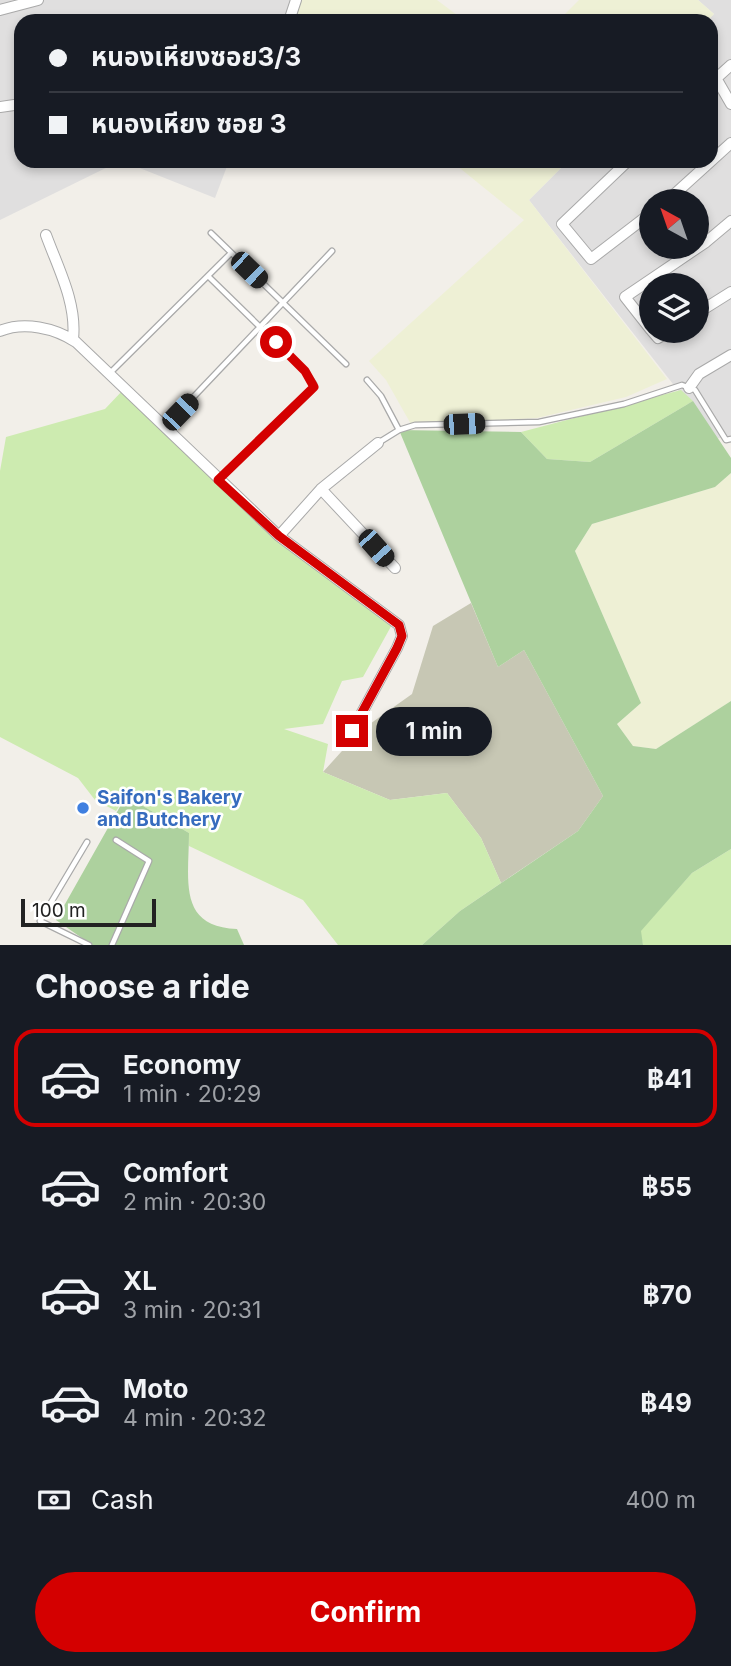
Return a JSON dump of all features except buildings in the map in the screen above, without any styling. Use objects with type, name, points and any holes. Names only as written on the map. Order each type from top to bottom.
[{"type":"street","points":[[0,10],[38,0]]},
{"type":"street","points":[[718,87],[731,104]]},
{"type":"street","points":[[718,155],[731,143]]},
{"type":"street","points":[[621,168],[562,224],[591,259],[639,222]]},
{"type":"street","points":[[680,189],[703,168]]},
{"type":"street","points":[[660,273],[731,221]]},
{"type":"street","points":[[46,235],[71,303],[75,321],[73,339]]},
{"type":"street","points":[[639,287],[625,297],[639,315]]},
{"type":"street","points":[[709,306],[731,292]]},
{"type":"street","points":[[0,331],[18,326],[54,330],[73,339],[164,429],[279,536],[401,629],[397,648],[352,731]]},
{"type":"street","points":[[689,388],[699,374],[731,355]]},
{"type":"street","points":[[279,536],[321,489],[378,443]]},
{"type":"street","points":[[321,489],[395,568]]},
{"type":"lane","points":[[211,233],[346,364]]},
{"type":"lane","points":[[164,429],[332,251]]},
{"type":"lane","points":[[108,375],[232,253]]},
{"type":"lane","points":[[208,276],[305,371],[314,387],[218,480]]},
{"type":"lane","points":[[367,380],[381,396],[399,430]]},
{"type":"lane","points":[[378,443],[399,430],[415,425],[539,422],[624,404],[682,386],[695,390],[726,440],[731,439]]},
{"type":"lane","points":[[112,945],[149,861],[116,840]]},
{"type":"lane","points":[[87,842],[40,921],[73,942],[89,945]]},
{"type":"shaded area","points":[[0,0],[292,0],[287,14],[14,14],[14,168],[106,168],[0,220]]},
{"type":"shaded area","points":[[293,0],[437,0],[456,14],[288,14]]},
{"type":"shaded area","points":[[579,0],[698,0],[714,14],[565,14]]},
{"type":"shaded area","points":[[698,0],[731,0],[731,435],[716,439],[641,343],[709,343],[709,273],[639,273],[639,341],[529,200],[561,168],[718,168],[718,14],[714,14]]},
{"type":"shaded area","points":[[140,168],[226,168],[215,198]]},
{"type":"shaded area","points":[[460,168],[561,168],[529,200],[667,379],[626,397],[537,418],[412,426],[386,380],[369,361],[524,220]]},
{"type":"shaded area","points":[[731,473],[731,701],[656,749],[633,746],[617,724],[641,703],[575,551],[592,524],[715,487]]},
{"type":"shaded area","points":[[471,603],[498,667],[524,650],[603,796],[578,831],[501,883],[481,838],[447,793],[390,800],[323,772],[360,731],[412,694],[433,626]]},
{"type":"green space","points":[[123,390],[286,541],[394,621],[363,677],[342,681],[323,724],[284,729],[328,744],[323,772],[390,800],[447,793],[481,838],[501,883],[460,911],[422,945],[338,945],[303,900],[189,846],[189,833],[126,796],[116,811],[95,800],[78,778],[0,737],[0,471],[6,437],[105,409]]},
{"type":"green space","points":[[681,390],[693,401],[590,462],[547,459],[521,432]]},
{"type":"green space","points":[[693,401],[731,458],[731,473],[715,487],[592,524],[575,551],[641,703],[617,724],[633,746],[656,749],[731,701],[731,849],[692,873],[641,931],[643,945],[422,945],[460,911],[578,831],[603,796],[524,650],[498,667],[399,430],[521,432],[547,459],[590,462]]},
{"type":"green space","points":[[126,796],[189,833],[188,883],[195,910],[204,920],[218,926],[237,929],[244,945],[92,945],[56,920]]},
{"type":"green space","points":[[731,849],[731,945],[643,945],[640,931],[692,873]]},
{"type":"place","name":"Saifon's Bakery and Butchery","points":[[83,808]]},
{"type":"route","points":[[276,342],[305,371],[314,387],[280,423],[218,480],[279,536],[399,625],[402,636],[397,648],[352,731]]}]
